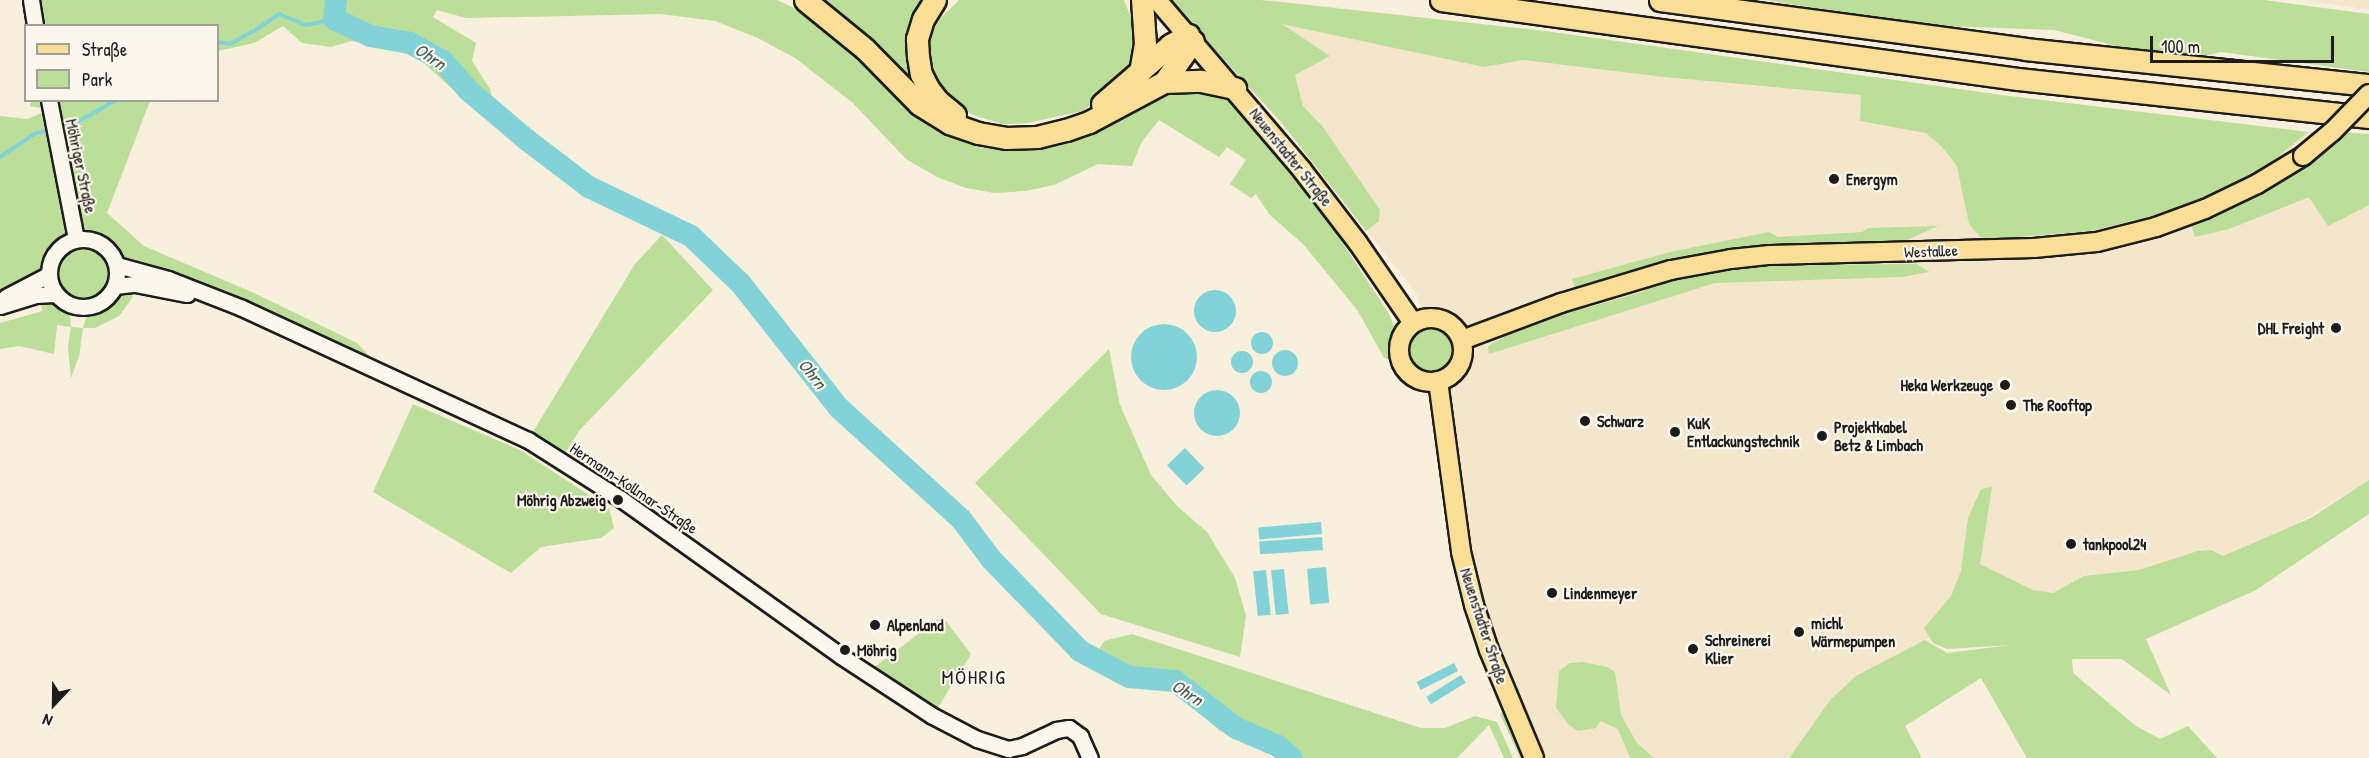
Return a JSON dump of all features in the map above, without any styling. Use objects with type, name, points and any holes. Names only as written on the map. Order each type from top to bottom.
[{"type":"highway","points":[[806,0],[865,49],[919,104],[949,123],[978,133],[1006,138],[1037,136],[1066,130],[1089,122],[1164,82],[1201,81],[1234,88]]},
{"type":"highway","points":[[935,0],[923,20],[917,39],[921,74],[938,101],[956,115],[982,126],[1006,131],[1036,129],[1063,122],[1106,102],[1170,45],[1190,38]]},
{"type":"highway","points":[[1140,72],[1145,44],[1142,0]]},
{"type":"highway","points":[[1441,0],[2018,79],[2369,117]]},
{"type":"highway","points":[[1659,0],[2025,50],[2369,85]]},
{"type":"highway","points":[[1164,82],[1190,38]]},
{"type":"main road","name":"Neuenstadter Straße","points":[[1157,0],[1234,88],[1351,233],[1413,323]]},
{"type":"main road","name":"Westallee","points":[[1461,340],[1561,303],[1671,270],[1731,259],[1770,255],[2034,248],[2097,242],[2156,227],[2205,210],[2257,184],[2303,156],[2332,132],[2369,94]]},
{"type":"main road","points":[[1424,319],[1441,319],[1456,329],[1461,340],[1463,354],[1458,368],[1448,377],[1438,381],[1420,380],[1410,374],[1402,364],[1400,342],[1405,331],[1413,323],[1424,319]]},
{"type":"main road","name":"Neuenstadter Straße","points":[[1438,381],[1461,552],[1474,605],[1489,650],[1534,758]]},
{"type":"street","points":[[32,0],[35,24]]},
{"type":"street","name":"Möhriger Straße","points":[[50,105],[76,239]]},
{"type":"street","points":[[76,239],[98,242],[107,249],[117,265],[116,286],[100,303],[89,308],[69,305],[55,294],[48,275],[52,258],[59,248],[76,239]]},
{"type":"street","name":"Hermann-Kollmar-Straße","points":[[117,265],[168,279],[225,301],[536,445],[621,499],[841,656],[931,715],[977,739],[1008,749],[1022,746],[1056,729],[1069,728],[1080,735],[1090,758]]},
{"type":"street","points":[[0,301],[48,275]]},
{"type":"street","points":[[116,286],[135,284],[225,301]]},
{"type":"street","points":[[0,306],[36,295],[55,294]]},
{"type":"shaded area","points":[[1170,0],[1271,0],[1545,31],[2009,96],[2369,139],[2369,480],[2293,526],[2209,568],[1988,614],[1925,640],[1856,677],[1831,699],[1789,758],[1541,758],[1506,676],[1472,570],[1452,409],[1417,294],[1280,121]]},
{"type":"shaded area","points":[[2302,0],[2369,0],[2369,10]]},
{"type":"green space","points":[[41,0],[777,0],[798,10],[830,32],[886,89],[931,128],[983,148],[1029,151],[1084,138],[1161,96],[1181,90],[1199,90],[1234,103],[1329,222],[1389,314],[1395,329],[1392,356],[1389,359],[1384,358],[1358,311],[1304,245],[1269,214],[1256,194],[1251,198],[1230,184],[1246,160],[1227,147],[1219,157],[1159,120],[1141,143],[1132,166],[1098,164],[1054,185],[1025,191],[994,193],[966,188],[937,177],[906,159],[853,103],[795,58],[758,38],[715,21],[661,14],[466,18],[437,10],[433,17],[476,43],[472,61],[490,89],[495,113],[483,117],[412,52],[351,41],[331,47],[302,43],[283,26],[254,43],[219,51],[219,24],[44,24]]},
{"type":"green space","points":[[811,0],[929,0],[919,84],[911,90]]},
{"type":"green space","points":[[959,0],[1124,0],[1137,33],[1132,66],[1104,96],[1082,111],[1028,123],[1002,124],[976,116],[953,105],[940,87],[930,63],[929,37],[940,19]]},
{"type":"green space","points":[[1170,0],[1260,0],[1545,31],[2009,96],[2308,132],[2267,166],[2211,196],[2177,210],[2090,231],[1993,239],[1980,237],[1969,224],[1957,166],[1942,147],[1926,133],[1860,121],[1861,95],[1664,77],[1523,60],[1484,67],[1282,24],[1330,56],[1295,75],[1303,106],[1323,127],[1380,210],[1379,221],[1366,231],[1280,121]]},
{"type":"green space","points":[[1766,0],[2264,0],[2369,14],[2369,72],[2221,52],[2179,62],[2054,30],[1918,25]]},
{"type":"green space","points":[[31,102],[49,102],[51,110],[60,106],[59,102],[150,102],[107,213],[144,246],[254,293],[357,343],[389,377],[242,308],[117,266],[116,285],[135,284],[132,298],[119,316],[95,328],[83,328],[89,308],[69,306],[71,327],[57,325],[54,354],[19,346],[0,349],[0,323],[43,311],[36,295],[0,306],[0,116],[27,119],[49,110],[30,106]],"holes":[[[48,276],[54,293],[32,285]]]},
{"type":"green space","points":[[2332,132],[2369,134],[2369,205],[2328,226],[2309,197],[2229,229],[2195,237],[2189,216]]},
{"type":"green space","points":[[1938,226],[1905,241],[1794,247],[1576,291],[1572,279],[1670,252],[1769,232],[1778,237],[1862,232],[1868,228]]},
{"type":"green space","points":[[662,235],[713,290],[579,431],[561,460],[528,440],[635,264]]},
{"type":"green space","points":[[1917,264],[1929,272],[1902,277],[1715,283],[1489,354],[1488,346],[1508,335],[1565,311],[1590,307],[1642,292],[1661,281],[1719,269],[1768,265]]},
{"type":"green space","points":[[1431,318],[1443,320],[1454,327],[1461,338],[1463,350],[1461,362],[1454,373],[1443,380],[1431,382],[1419,380],[1408,373],[1401,362],[1399,350],[1401,338],[1408,327],[1419,320]]},
{"type":"green space","points":[[71,327],[83,328],[79,356],[71,378],[68,347]]},
{"type":"green space","points":[[1109,349],[1120,405],[1151,475],[1177,506],[1207,532],[1235,578],[1246,616],[1240,657],[1101,614],[975,483]]},
{"type":"green space","points":[[413,404],[520,450],[609,508],[614,528],[601,538],[541,547],[511,573],[373,492]]},
{"type":"green space","points":[[2369,480],[2369,514],[2256,590],[2146,639],[2171,695],[2122,659],[2072,659],[2073,673],[2136,726],[2160,739],[2188,726],[2217,758],[2027,758],[1981,678],[1905,726],[1922,758],[1789,758],[1831,699],[1856,676],[1925,640],[1947,653],[2011,645],[1947,649],[1933,643],[1924,628],[1951,596],[1961,571],[1968,518],[1981,489],[1992,487],[1980,564],[2033,590],[2053,593],[2084,576],[2139,570],[2198,551],[2211,550],[2223,556],[2311,518]]},
{"type":"green space","points":[[942,616],[971,654],[937,709],[872,669]]},
{"type":"green space","points":[[1132,634],[1421,728],[1445,728],[1475,716],[1497,722],[1513,758],[1504,758],[1489,725],[1457,758],[1283,758],[1262,743],[1220,731],[1160,678],[1109,667],[1095,656],[1104,641]]},
{"type":"green space","points":[[1583,662],[1607,667],[1615,672],[1621,715],[1637,743],[1654,758],[1630,758],[1618,729],[1600,721],[1596,728],[1578,731],[1569,725],[1556,708],[1559,671],[1570,663]]},
{"type":"green space","points":[[1507,711],[1527,758],[1520,758],[1500,714]]},
{"type":"water","points":[[1215,290],[1230,296],[1236,311],[1230,326],[1215,332],[1200,326],[1194,311],[1200,296]]},
{"type":"water","points":[[1157,324],[1171,324],[1183,329],[1192,338],[1197,357],[1195,370],[1188,381],[1171,390],[1157,390],[1145,385],[1136,376],[1131,364],[1131,350],[1136,338],[1145,329]]},
{"type":"water","points":[[1258,332],[1266,332],[1273,339],[1273,347],[1266,354],[1258,354],[1251,347],[1251,339]]},
{"type":"water","points":[[1285,350],[1294,354],[1298,363],[1294,372],[1285,376],[1276,372],[1272,363],[1276,354]]},
{"type":"water","points":[[1238,351],[1246,351],[1253,358],[1253,366],[1246,373],[1238,373],[1231,366],[1231,358]]},
{"type":"water","points":[[1257,371],[1265,371],[1272,378],[1272,386],[1265,393],[1257,393],[1250,386],[1250,378]]},
{"type":"water","points":[[1217,390],[1233,397],[1240,413],[1233,429],[1217,436],[1201,429],[1194,413],[1201,397]]},
{"type":"water","points":[[1185,448],[1204,468],[1186,486],[1167,465]]},
{"type":"water","points":[[1321,522],[1322,534],[1259,539],[1258,527]]},
{"type":"water","points":[[1322,537],[1323,550],[1260,554],[1259,541]]},
{"type":"water","points":[[1326,567],[1329,603],[1310,605],[1307,569]]},
{"type":"water","points":[[1284,569],[1289,614],[1276,615],[1271,570]]},
{"type":"water","points":[[1266,570],[1271,615],[1258,616],[1253,571]]},
{"type":"water","points":[[1454,663],[1458,671],[1421,690],[1417,682]]},
{"type":"water","points":[[1461,675],[1466,683],[1431,704],[1426,697]]},
{"type":"waterway","name":"Ohrn","points":[[336,0],[334,19],[370,36],[410,43],[443,61],[468,90],[527,140],[589,187],[691,236],[741,284],[839,408],[961,519],[991,559],[1080,651],[1129,677],[1175,681],[1236,728],[1278,746],[1292,758]]},
{"type":"waterway","points":[[219,42],[230,44],[279,14],[306,25],[334,19]]},
{"type":"waterway","points":[[59,128],[74,124],[112,102]]},
{"type":"waterway","points":[[0,157],[36,133],[52,130]]},
{"type":"place","name":"Energym","points":[[1834,179]]},
{"type":"place","name":"DHL Freight","points":[[2336,328]]},
{"type":"place","name":"Heka Werkzeuge","points":[[2005,385]]},
{"type":"place","name":"The Rooftop","points":[[2011,405]]},
{"type":"place","name":"Schwarz","points":[[1585,421]]},
{"type":"place","name":"KuK Entlackungstechnik","points":[[1675,432]]},
{"type":"place","name":"Projektkabel Betz & Limbach","points":[[1822,436]]},
{"type":"place","name":"Möhrig Abzweig","points":[[618,500]]},
{"type":"place","name":"tankpool24","points":[[2071,544]]},
{"type":"place","name":"Lindenmeyer","points":[[1552,593]]},
{"type":"place","name":"Alpenland","points":[[875,625]]},
{"type":"place","name":"michl Wärmepumpen","points":[[1799,632]]},
{"type":"place","name":"Schreinerei Klier","points":[[1693,649]]},
{"type":"place","name":"Möhrig","points":[[845,650]]},
{"type":"district","name":"MÖHRIG","points":[[974,676]]}]
